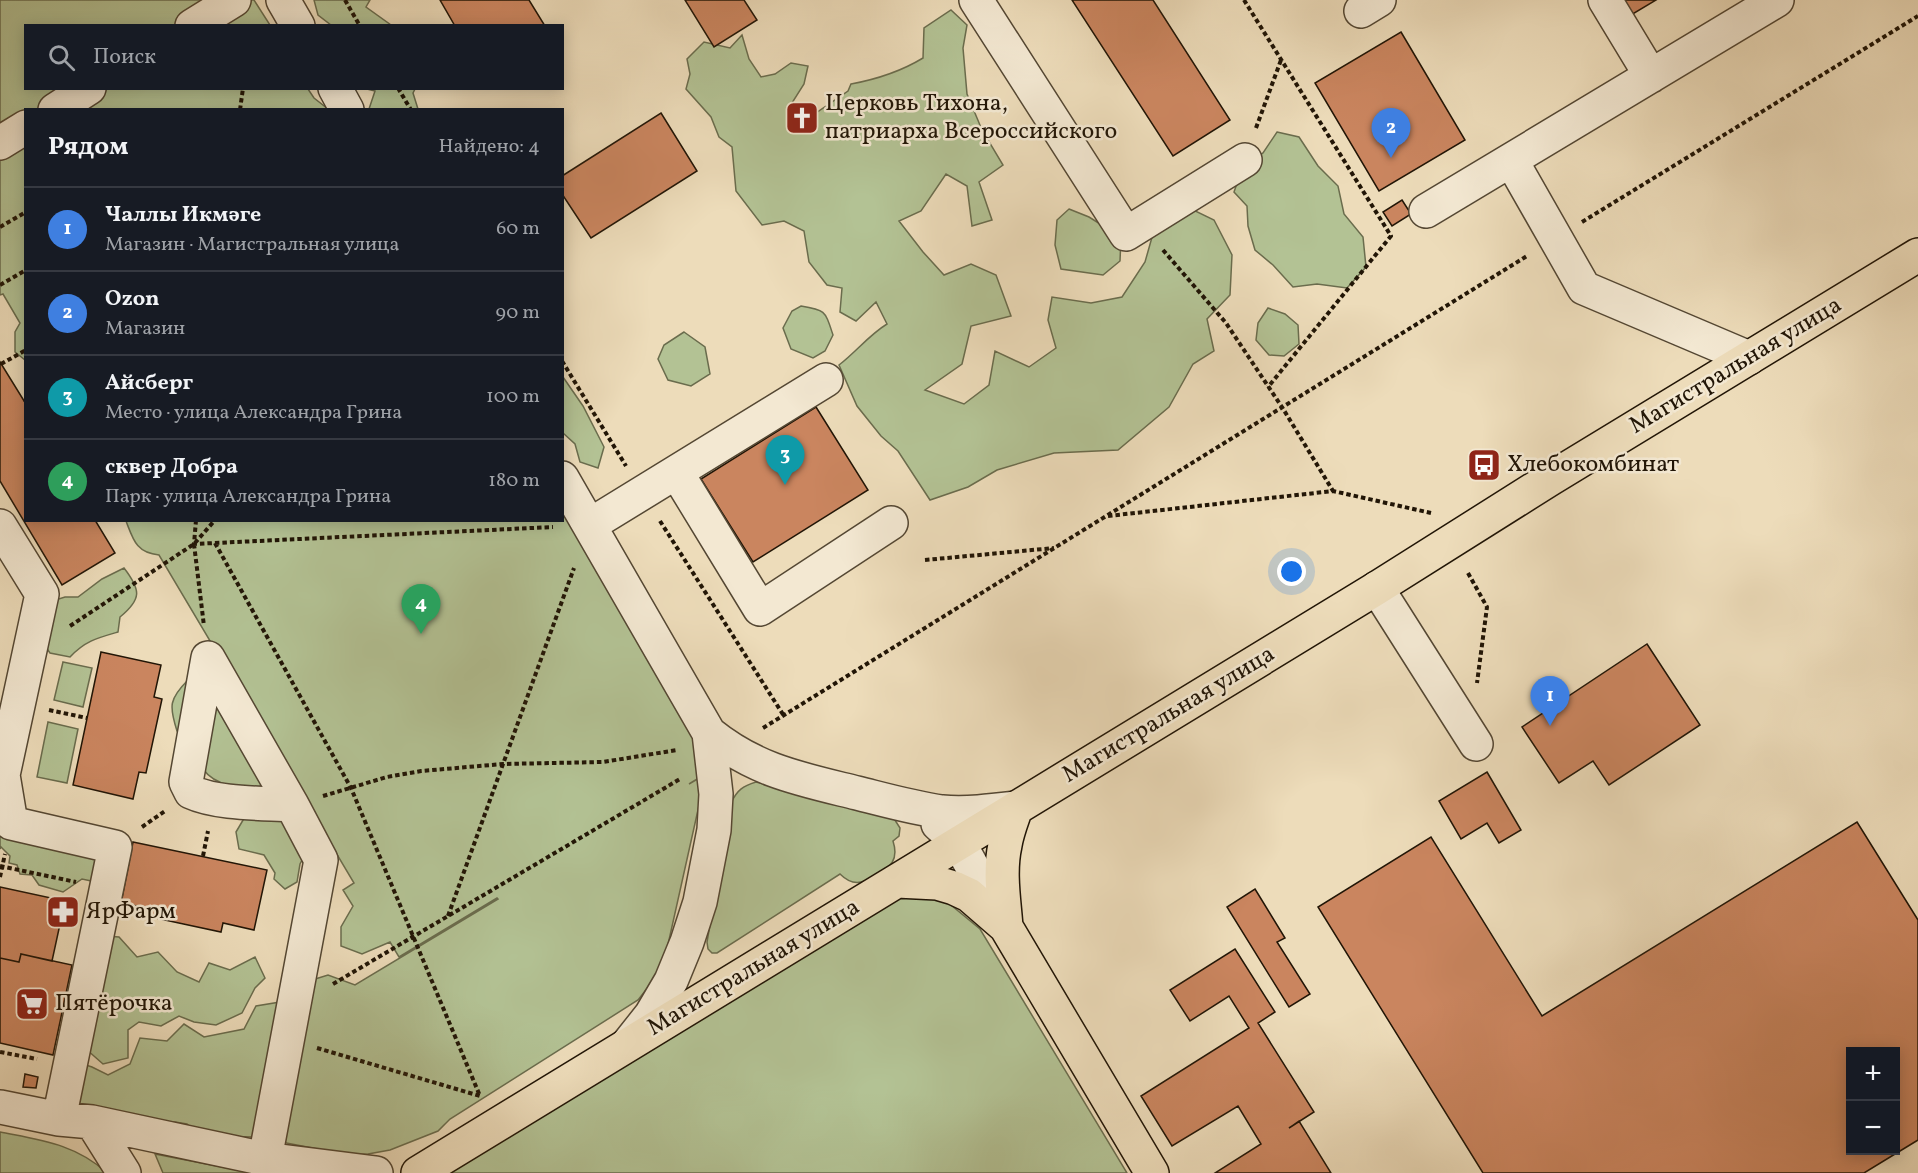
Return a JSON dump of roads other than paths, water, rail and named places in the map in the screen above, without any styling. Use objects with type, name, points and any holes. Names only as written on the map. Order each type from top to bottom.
[{"type":"main road","name":"Магистральная улица","points":[[418,1173],[1918,255]]},
{"type":"main road","points":[[1006,927],[1003,858],[1016,808]]},
{"type":"main road","points":[[897,881],[938,883],[954,888],[969,895],[1006,927],[1152,1173]]},
{"type":"street","points":[[195,24],[234,0]]},
{"type":"street","points":[[283,0],[297,24]]},
{"type":"street","points":[[976,0],[1126,234],[1245,160]]},
{"type":"street","points":[[1605,0],[1652,76]]},
{"type":"street","points":[[1426,211],[1777,0]]},
{"type":"street","points":[[58,108],[86,90]]},
{"type":"street","points":[[336,90],[346,108]]},
{"type":"street","points":[[0,143],[24,128]]},
{"type":"street","points":[[1511,160],[1584,288],[1749,358]]},
{"type":"street","points":[[590,525],[826,380]]},
{"type":"street","points":[[677,472],[760,609],[891,523]]},
{"type":"street","points":[[564,481],[709,739],[716,794],[714,830],[700,902],[687,942],[671,981],[651,1015],[627,1044]]},
{"type":"street","points":[[0,526],[42,594],[3,775],[11,823],[115,847],[59,1119]]},
{"type":"street","points":[[1377,588],[1476,744]]},
{"type":"street","points":[[265,1158],[321,860],[292,805],[208,658],[186,782],[191,792],[214,799],[292,805]]},
{"type":"street","points":[[709,739],[785,776],[910,807],[944,812],[976,813],[1016,808]]},
{"type":"street","points":[[877,798],[936,823],[958,843],[1006,927]]},
{"type":"street","points":[[0,1107],[59,1119],[92,1122],[265,1158],[376,1173]]},
{"type":"street","points":[[92,1122],[124,1173]]},
{"type":"place","name":"Церковь Тихона, патриарха Всероссийского","points":[[802,118]]},
{"type":"place","name":"Ozon","points":[[1391,158]]},
{"type":"place","name":"Хлебокомбинат","points":[[1484,465]]},
{"type":"place","name":"Айсберг","points":[[785,485]]},
{"type":"place","name":"сквер Добра","points":[[421,634]]},
{"type":"place","name":"Чаллы Икмәге","points":[[1550,726]]},
{"type":"place","name":"ЯрФарм","points":[[63,912]]},
{"type":"place","name":"Пятёрочка","points":[[32,1004]]}]
